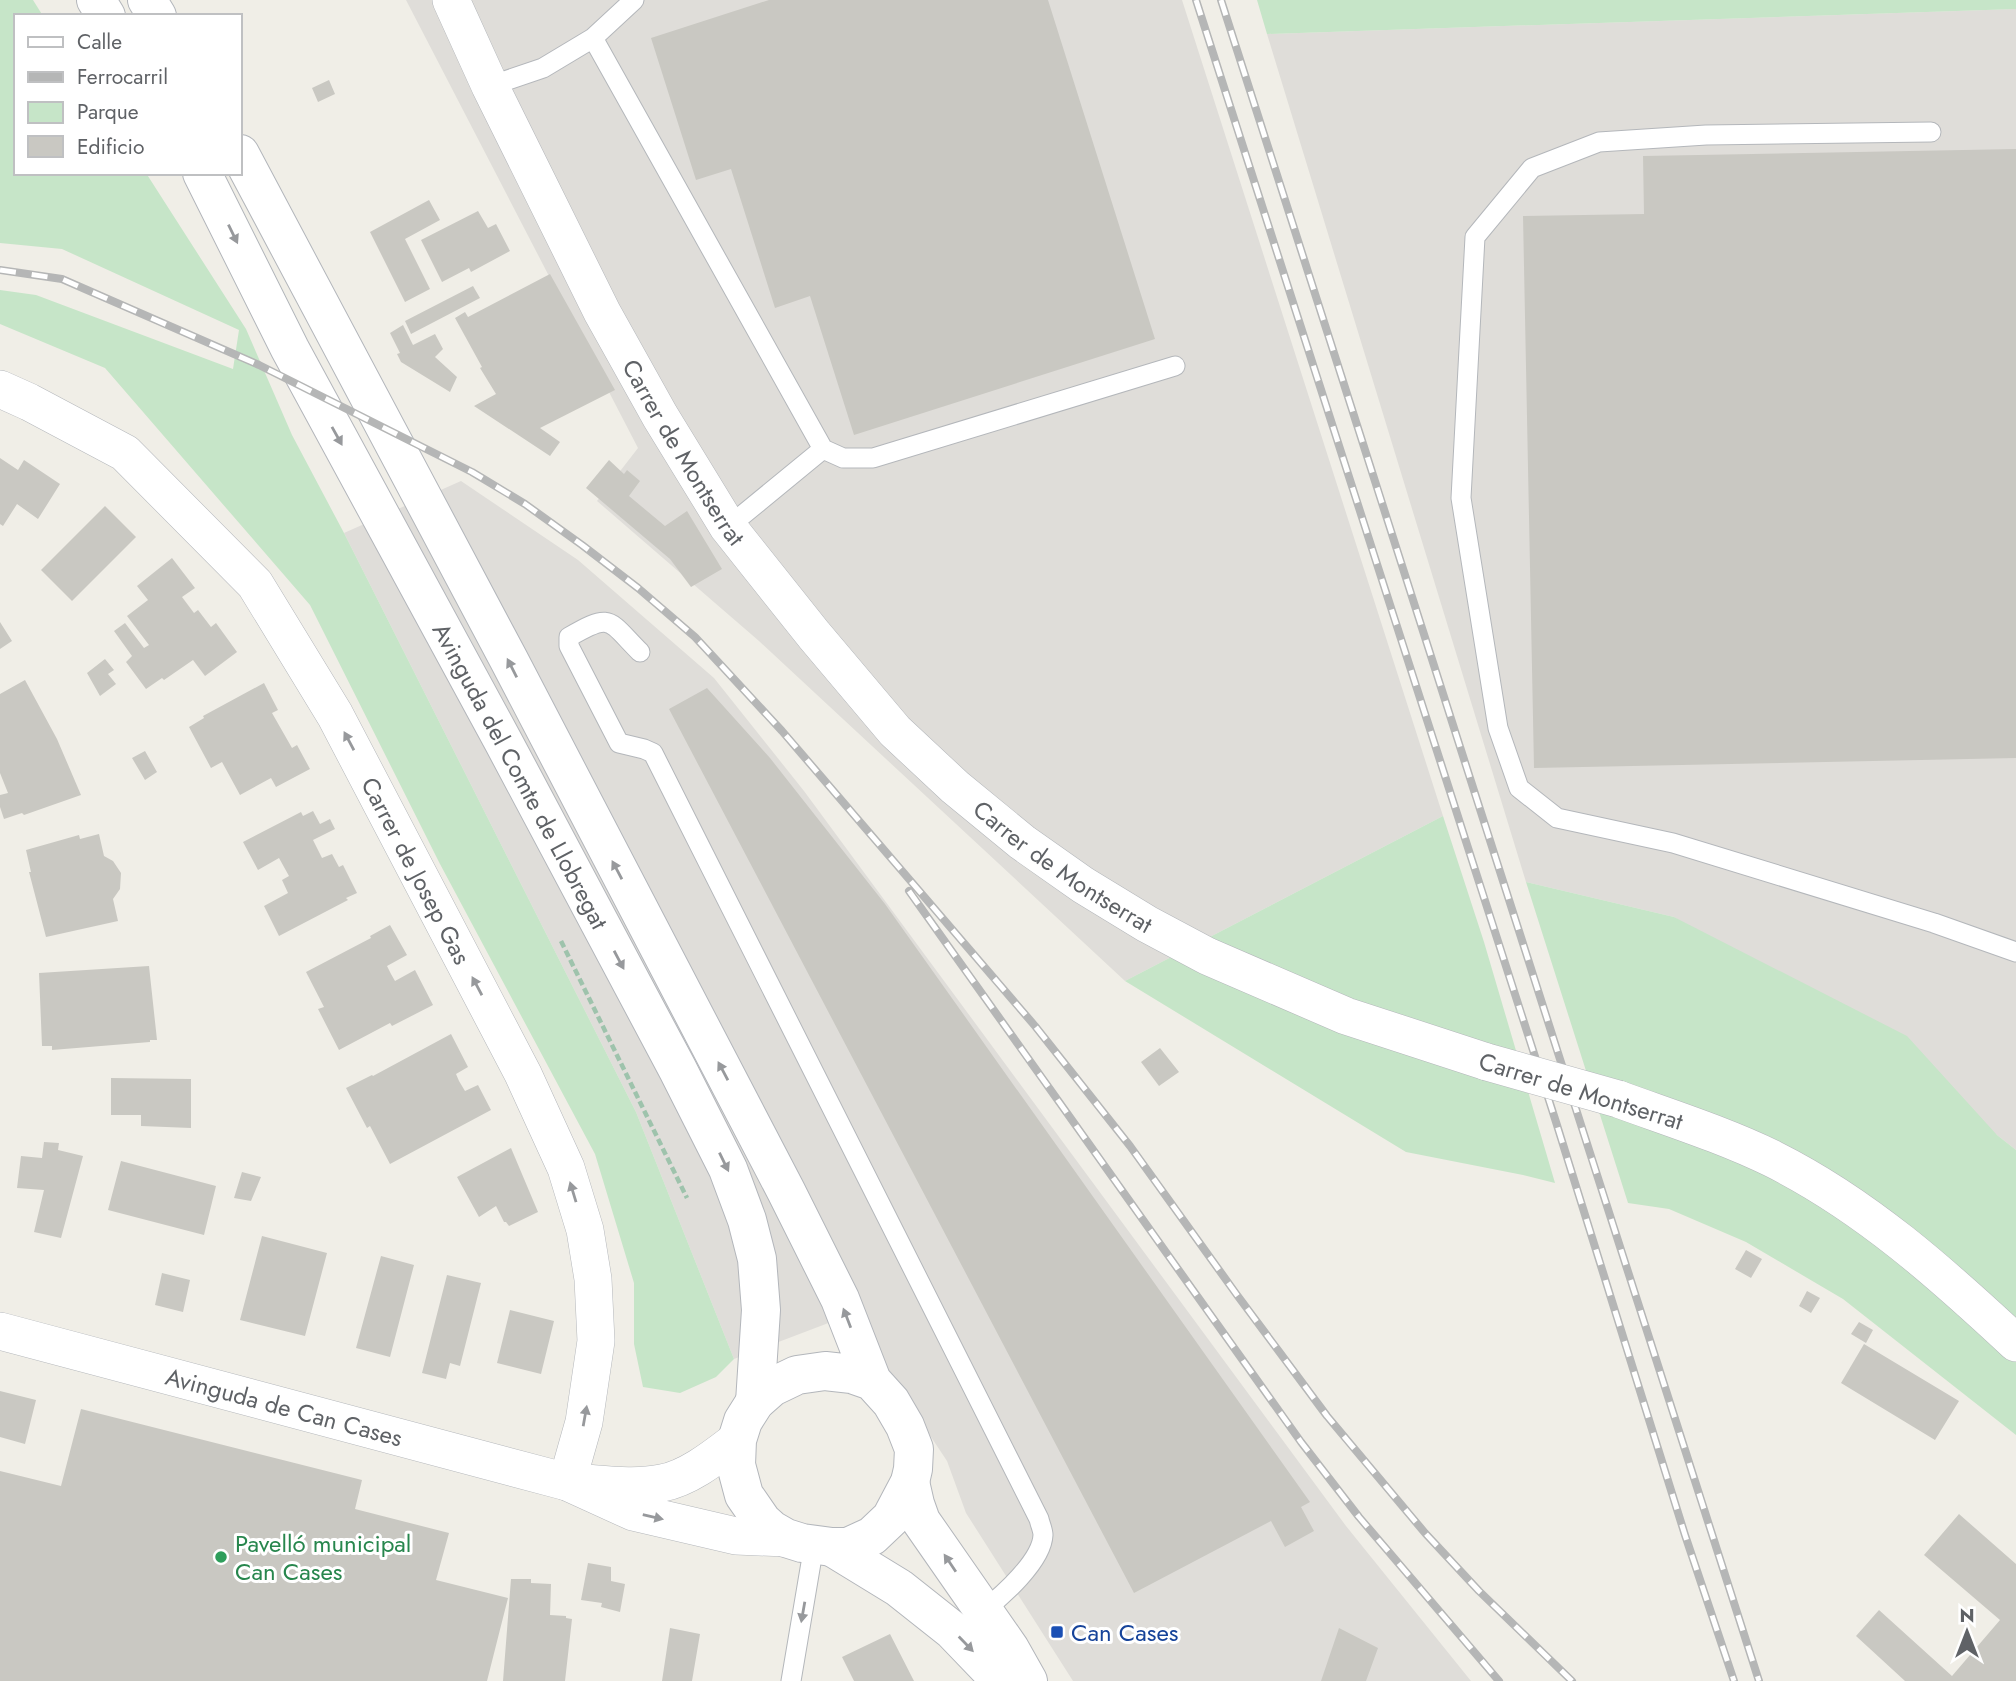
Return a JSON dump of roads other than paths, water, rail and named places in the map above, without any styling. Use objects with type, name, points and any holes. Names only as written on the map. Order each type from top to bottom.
[{"type":"main road","points":[[242,158],[792,1203],[840,1300],[872,1381],[891,1402],[905,1426],[914,1448],[913,1469],[910,1482],[891,1518],[872,1536],[848,1547],[811,1543]]},
{"type":"main road","name":"Avinguda del Comte de Llobregat","points":[[203,175],[290,349],[504,743],[728,1169],[747,1220],[757,1259],[761,1310],[755,1402]]},
{"type":"main road","points":[[872,1381],[852,1374],[825,1371],[797,1375],[772,1387],[755,1402],[743,1421],[737,1440],[736,1465],[744,1495],[762,1521],[878,1574],[920,1604],[952,1630],[1001,1681]]},
{"type":"main road","points":[[910,1482],[921,1521],[1010,1649],[1028,1681]]},
{"type":"street","name":"Carrer de Montserrat","points":[[451,0],[601,312],[728,527],[895,731],[955,787],[1022,842],[1083,885],[1207,956],[1346,1016],[1487,1062],[1618,1099],[1720,1136],[1774,1160],[1884,1228],[1933,1267],[2016,1343]]},
{"type":"street","name":"Carrer de Josep Gas","points":[[0,389],[125,453],[255,584],[335,715],[523,1074],[566,1168],[585,1230],[593,1279],[596,1341],[584,1422],[567,1482]]},
{"type":"street","name":"Avinguda de Can Cases","points":[[0,1331],[567,1482],[633,1512],[736,1536],[811,1543]]},
{"type":"street","name":"Avinguda de Can Cases","points":[[567,1482],[623,1486],[664,1483],[701,1467],[737,1440]]},
{"type":"lane","points":[[491,86],[544,68],[593,38],[634,0]]},
{"type":"lane","points":[[593,38],[823,449],[843,458],[873,458],[1175,366]]},
{"type":"lane","points":[[1931,132],[1706,135],[1599,142],[1532,168],[1475,237],[1461,498],[1498,728],[1520,788],[1557,818],[1673,843],[1934,923],[2016,952]]},
{"type":"lane","points":[[728,527],[823,449]]},
{"type":"lane","points":[[640,652],[611,623],[603,621],[593,623],[569,637],[569,646],[619,744],[653,753],[1039,1519],[1043,1535],[1038,1554],[1002,1596],[983,1611]]},
{"type":"lane","points":[[791,1681],[811,1543]]},
{"type":"railway","points":[[1196,0],[1556,1122],[1685,1535],[1734,1681]]},
{"type":"railway","points":[[1221,0],[1759,1681]]},
{"type":"railway","points":[[0,270],[62,279],[259,365],[472,472],[525,504],[582,545],[695,637],[782,731],[1035,1026],[1130,1146],[1327,1416],[1425,1533],[1479,1591],[1572,1681]]},
{"type":"railway","points":[[909,891],[1301,1442],[1359,1517],[1499,1681]]},
{"type":"place","name":"Pavelló municipal Can Cases","points":[[221,1557]]},
{"type":"place","name":"Can Cases","points":[[1057,1632]]}]
